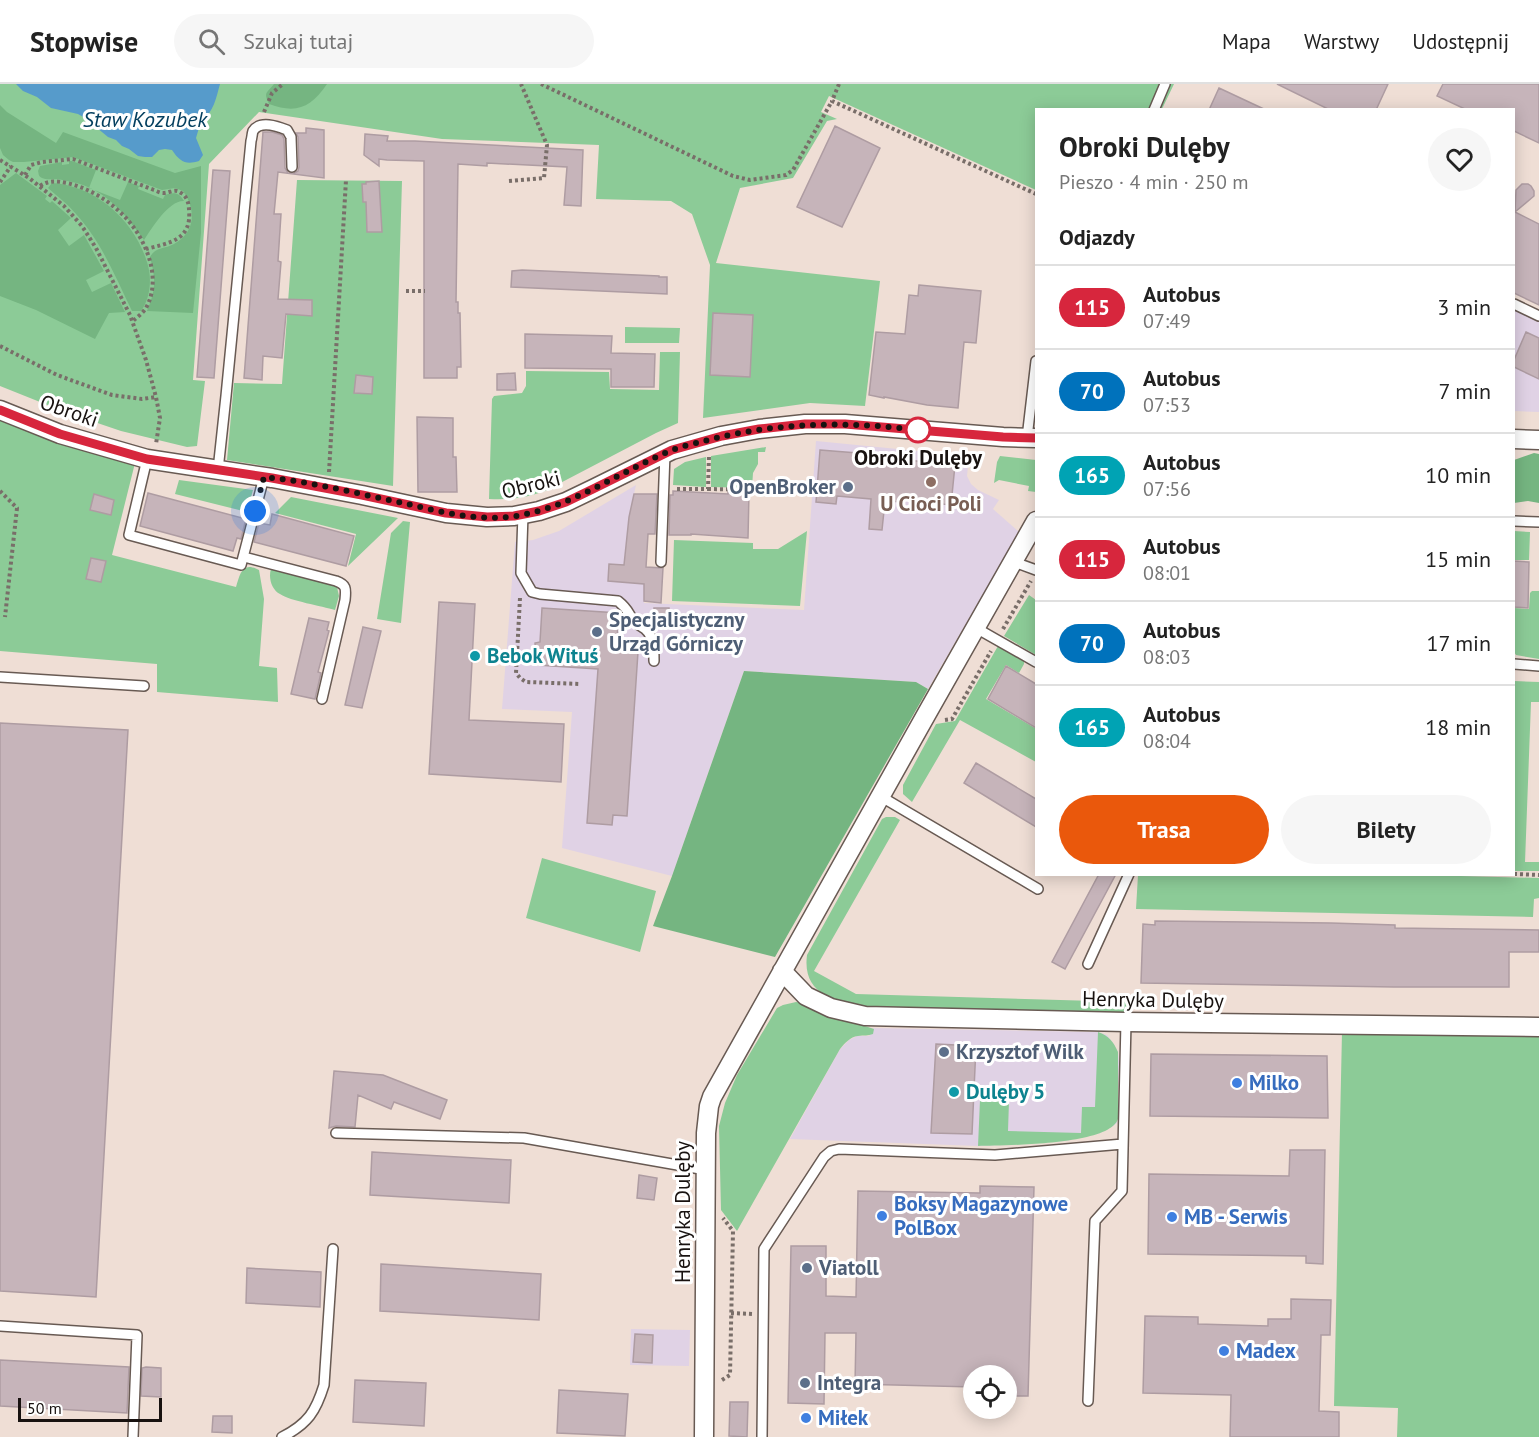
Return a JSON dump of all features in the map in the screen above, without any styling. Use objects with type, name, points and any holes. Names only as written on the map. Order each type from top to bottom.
[{"type":"street","name":"Obroki","points":[[0,410],[60,434],[218,470],[326,488],[446,513],[487,517],[514,516],[539,511],[566,502],[672,450],[722,436],[759,429],[805,424],[845,424],[1032,438]]},
{"type":"street","points":[[1515,440],[1539,440]]},
{"type":"street","name":"Henryka Dulęby","points":[[704,1437],[706,1133],[712,1097],[1035,523]]},
{"type":"street","name":"Henryka Dulęby","points":[[782,971],[806,996],[831,1008],[865,1016],[1539,1027]]},
{"type":"lane","points":[[1155,108],[1165,84]]},
{"type":"lane","points":[[218,470],[253,131],[260,126],[268,125],[286,130],[291,137],[292,167]]},
{"type":"lane","points":[[1515,304],[1539,316]]},
{"type":"lane","points":[[1032,438],[1035,380]]},
{"type":"lane","points":[[151,453],[129,535],[241,565],[264,477]]},
{"type":"lane","points":[[661,562],[665,453]]},
{"type":"lane","points":[[523,514],[521,573],[532,592],[618,602],[626,607],[632,619],[651,637],[654,661]]},
{"type":"lane","points":[[1515,521],[1539,522]]},
{"type":"lane","points":[[244,557],[343,584],[345,600],[322,699]]},
{"type":"lane","points":[[1014,562],[1035,570]]},
{"type":"lane","points":[[976,628],[1035,661]]},
{"type":"lane","points":[[1515,664],[1539,666]]},
{"type":"lane","points":[[0,677],[144,686]]},
{"type":"lane","points":[[880,796],[1038,889]]},
{"type":"lane","points":[[1088,964],[1128,876]]},
{"type":"lane","points":[[1088,1401],[1095,1221],[1122,1191],[1126,1022]]},
{"type":"lane","points":[[336,1134],[524,1138],[706,1170]]},
{"type":"lane","points":[[762,1437],[764,1249],[824,1157],[831,1151],[839,1149],[995,1155],[1123,1144]]},
{"type":"lane","points":[[282,1437],[306,1420],[317,1406],[324,1385],[333,1249]]},
{"type":"lane","points":[[0,1326],[137,1335],[133,1437]]},
{"type":"path","points":[[260,126],[272,93],[284,84]]},
{"type":"path","points":[[509,181],[544,178],[547,145],[522,84]]},
{"type":"path","points":[[541,84],[733,176],[750,180],[786,175],[793,170],[832,101],[839,84]]},
{"type":"path","points":[[832,101],[1035,194]]},
{"type":"path","points":[[25,175],[32,165],[73,159],[154,190],[164,193],[175,190],[181,192],[189,206],[187,228],[176,240],[146,249]]},
{"type":"path","points":[[0,160],[40,186],[75,217],[87,233],[112,277],[132,321],[156,397],[160,418],[151,453]]},
{"type":"path","points":[[0,182],[11,166]]},
{"type":"path","points":[[326,488],[346,180]]},
{"type":"path","points":[[40,186],[51,181],[86,189],[114,207],[126,218],[146,249],[153,277],[145,309],[132,321]]},
{"type":"path","points":[[406,291],[425,291]]},
{"type":"path","points":[[0,346],[57,375],[112,395],[142,399],[156,397]]},
{"type":"path","points":[[708,489],[709,452]]},
{"type":"path","points":[[664,489],[765,490]]},
{"type":"path","points":[[0,491],[17,508],[5,617]]},
{"type":"path","points":[[521,573],[516,673],[526,682],[581,684]]},
{"type":"path","points":[[1515,874],[1539,875]]},
{"type":"path","points":[[731,1314],[763,1314]]},
{"type":"shaded area","points":[[1515,310],[1539,321],[1539,412],[1515,411]]},
{"type":"shaded area","points":[[816,441],[969,456],[967,476],[971,484],[999,500],[993,509],[1019,532],[928,689],[916,682],[744,671],[672,876],[562,848],[572,712],[502,709],[515,542],[533,540],[559,531],[636,485],[629,517],[624,565],[609,564],[608,581],[644,584],[644,603],[804,610]]},
{"type":"shaded area","points":[[870,1028],[1098,1032],[1107,1035],[1118,1052],[1117,1123],[1100,1133],[1065,1141],[978,1146],[790,1139],[840,1049],[857,1036],[869,1036],[874,1029]]},
{"type":"shaded area","points":[[631,1329],[690,1330],[689,1366],[630,1365]]},
{"type":"green space","points":[[0,84],[1174,84],[1162,108],[1035,108],[1035,190],[829,96],[821,112],[837,119],[827,121],[793,178],[740,188],[716,263],[880,281],[865,406],[810,403],[703,418],[710,265],[692,214],[671,201],[596,199],[599,145],[442,139],[259,112],[209,164],[193,380],[205,381],[197,446],[187,447],[121,431],[0,386]]},
{"type":"green space","points":[[274,84],[327,84],[309,104],[287,108],[269,104],[266,95]]},
{"type":"green space","points":[[0,105],[7,112],[56,143],[63,132],[175,173],[201,166],[201,233],[193,313],[147,311],[154,284],[150,257],[157,250],[171,246],[181,239],[190,227],[192,213],[183,191],[175,188],[162,190],[73,157],[13,162],[3,155],[0,148]]},
{"type":"green space","points":[[69,161],[96,170],[89,188],[66,180],[44,179],[39,176],[40,166],[62,162],[62,165],[69,164]]},
{"type":"green space","points":[[16,173],[47,196],[45,199],[50,203],[52,201],[71,218],[58,230],[69,246],[84,235],[104,271],[86,280],[92,292],[111,283],[125,312],[109,313],[95,339],[36,310],[0,296],[0,185]]},
{"type":"green space","points":[[297,180],[402,181],[393,486],[227,460],[234,383],[282,384]]},
{"type":"green space","points":[[128,182],[139,186],[138,189],[163,199],[165,195],[174,193],[184,201],[178,202],[167,210],[144,240],[109,200],[93,189],[120,200]]},
{"type":"green space","points":[[52,183],[84,191],[98,198],[123,219],[133,232],[150,274],[149,293],[141,311],[132,311],[93,236],[73,210],[48,188]]},
{"type":"green space","points":[[625,327],[680,328],[679,343],[625,343]]},
{"type":"green space","points":[[660,352],[680,352],[678,423],[545,491],[517,498],[489,499],[492,399],[494,396],[522,393],[526,386],[526,371],[609,372],[610,389],[659,390]]},
{"type":"green space","points":[[0,418],[135,463],[112,555],[236,587],[245,568],[259,570],[264,599],[259,666],[277,668],[278,702],[157,692],[157,664],[0,651]]},
{"type":"green space","points":[[766,447],[765,452],[758,452],[758,464],[753,473],[752,488],[711,487],[711,456]]},
{"type":"green space","points":[[1534,453],[1539,454],[1539,503],[1528,501],[1515,503],[1515,460]]},
{"type":"green space","points":[[1000,456],[1035,460],[1035,492],[1028,491],[1029,486],[999,480],[994,483]]},
{"type":"green space","points":[[706,457],[706,487],[673,485],[674,469],[685,462]]},
{"type":"green space","points":[[179,480],[253,490],[247,512],[175,494]]},
{"type":"green space","points":[[291,497],[398,518],[348,566],[356,534],[275,513]]},
{"type":"green space","points":[[403,521],[410,522],[401,623],[377,619],[391,533]]},
{"type":"green space","points":[[807,531],[800,606],[672,601],[674,540],[753,543],[753,549],[778,549]]},
{"type":"green space","points":[[1515,531],[1530,532],[1529,560],[1515,560]]},
{"type":"green space","points":[[271,569],[334,585],[337,587],[339,596],[335,610],[280,594],[271,583]]},
{"type":"green space","points":[[1539,591],[1539,659],[1515,654],[1515,608],[1529,609],[1530,593]]},
{"type":"green space","points":[[1029,595],[1035,599],[1035,654],[1004,636]]},
{"type":"green space","points":[[998,646],[1024,661],[1019,673],[1006,665],[986,699],[1035,728],[1035,761],[960,720],[912,802],[903,794],[903,785],[936,724],[955,721]]},
{"type":"green space","points":[[744,671],[916,682],[928,689],[775,957],[653,926]]},
{"type":"green space","points":[[1515,681],[1539,682],[1539,702],[1531,702],[1525,862],[1539,862],[1539,871],[1515,871]]},
{"type":"green space","points":[[895,817],[900,820],[814,971],[856,994],[1131,1002],[1131,1015],[864,1007],[841,1002],[822,993],[809,978],[807,955],[882,819]]},
{"type":"green space","points":[[542,858],[656,891],[640,952],[526,918]]},
{"type":"green space","points":[[1138,876],[1539,878],[1539,898],[1534,899],[1533,917],[1136,909]]},
{"type":"green space","points":[[796,1002],[805,1003],[874,1029],[873,1034],[853,1038],[840,1049],[737,1231],[721,1210],[719,1126],[725,1103],[737,1075],[777,1008]]},
{"type":"green space","points":[[1098,1032],[1110,1039],[1118,1052],[1118,1119],[1110,1128],[1076,1139],[1054,1142],[978,1146],[980,1100],[1009,1101],[1008,1131],[1081,1133],[1082,1107],[1095,1107]]},
{"type":"green space","points":[[1342,1032],[1539,1034],[1539,1437],[1397,1437],[1398,1408],[1334,1406]]},
{"type":"water","name":"Staw Kozubek","points":[[16,84],[220,84],[214,104],[201,121],[196,138],[203,155],[199,161],[190,163],[181,160],[172,150],[165,149],[159,150],[152,157],[138,156],[108,137],[85,118],[78,114],[51,108],[37,97],[23,91]]},
{"type":"building","points":[[1277,84],[1388,84],[1377,108],[1326,108]]},
{"type":"building","points":[[1443,84],[1539,84],[1539,143],[1515,131],[1515,108],[1463,108],[1437,96]]},
{"type":"building","points":[[1219,88],[1262,108],[1210,108]]},
{"type":"building","points":[[835,126],[880,148],[842,227],[797,207]]},
{"type":"building","points":[[306,128],[324,130],[324,178],[293,174],[298,171],[299,167],[296,133],[306,133]]},
{"type":"building","points":[[263,132],[282,135],[285,168],[288,173],[292,174],[278,172],[274,214],[281,214],[278,299],[312,300],[312,316],[286,314],[282,358],[263,356],[262,380],[244,378]]},
{"type":"building","points":[[365,134],[388,136],[387,141],[583,150],[581,206],[564,205],[567,167],[458,164],[456,302],[458,302],[458,313],[460,313],[461,367],[457,367],[457,378],[424,378],[424,161],[379,159],[379,166],[364,155]]},
{"type":"building","points":[[213,170],[230,171],[214,378],[197,377]]},
{"type":"building","points":[[379,181],[382,232],[367,232],[366,202],[363,202],[362,184]]},
{"type":"building","points":[[1522,184],[1528,184],[1534,191],[1534,196],[1515,212],[1516,190]]},
{"type":"building","points":[[1515,212],[1539,224],[1539,305],[1515,293]]},
{"type":"building","points":[[512,271],[667,277],[667,294],[511,287]]},
{"type":"building","points":[[919,285],[981,291],[976,343],[964,342],[958,408],[869,395],[876,332],[905,334],[909,295],[918,296]]},
{"type":"building","points":[[713,313],[753,315],[750,377],[710,375]]},
{"type":"building","points":[[1526,332],[1539,338],[1539,379],[1515,367],[1515,358]]},
{"type":"building","points":[[525,334],[612,336],[611,353],[655,354],[654,387],[611,387],[611,369],[525,368]]},
{"type":"building","points":[[515,373],[516,390],[497,390],[497,374]]},
{"type":"building","points":[[356,375],[373,377],[372,394],[354,393]]},
{"type":"building","points":[[417,417],[453,418],[453,457],[456,457],[457,492],[418,492]]},
{"type":"building","points":[[820,450],[908,457],[907,460],[955,465],[951,505],[904,500],[904,502],[885,501],[882,530],[869,529],[871,499],[837,496],[836,504],[816,502]]},
{"type":"building","points":[[673,491],[749,493],[748,538],[691,534],[669,535],[670,495],[673,495]]},
{"type":"building","points":[[148,493],[246,519],[241,539],[237,538],[233,551],[140,526]]},
{"type":"building","points":[[94,494],[114,500],[111,515],[90,510]]},
{"type":"building","points":[[634,494],[657,494],[655,534],[648,534],[646,567],[663,568],[661,603],[644,601],[644,584],[608,581],[609,564],[624,565]]},
{"type":"building","points":[[272,514],[354,536],[346,566],[254,542],[259,523],[270,525]]},
{"type":"building","points":[[91,558],[106,561],[101,582],[86,579]]},
{"type":"building","points":[[1515,561],[1529,562],[1528,608],[1515,607]]},
{"type":"building","points":[[439,602],[475,604],[469,720],[564,724],[561,782],[429,774]]},
{"type":"building","points":[[542,608],[619,613],[616,650],[638,652],[627,816],[613,815],[612,825],[587,823],[598,669],[537,665],[535,643],[540,642]]},
{"type":"building","points":[[654,608],[669,608],[669,623],[654,623]]},
{"type":"building","points":[[309,618],[329,622],[327,630],[329,631],[318,672],[321,673],[315,699],[291,694]]},
{"type":"building","points":[[363,627],[381,631],[362,708],[345,705]]},
{"type":"building","points":[[1006,666],[1035,683],[1035,727],[988,699]]},
{"type":"building","points":[[0,723],[128,730],[96,1297],[0,1291]]},
{"type":"building","points":[[976,763],[1035,798],[1035,826],[964,783]]},
{"type":"building","points":[[1098,876],[1115,876],[1065,969],[1052,962]]},
{"type":"building","points":[[1155,921],[1331,923],[1395,925],[1395,928],[1539,930],[1539,952],[1509,952],[1509,987],[1141,983],[1143,924],[1155,925]]},
{"type":"building","name":"Dulęby 5","points":[[936,1044],[976,1046],[972,1134],[931,1133]]},
{"type":"building","points":[[1151,1054],[1327,1056],[1328,1118],[1150,1116]]},
{"type":"building","points":[[334,1071],[383,1075],[447,1100],[440,1119],[394,1102],[391,1109],[358,1095],[355,1127],[329,1128]]},
{"type":"building","points":[[1290,1150],[1325,1150],[1323,1264],[1306,1263],[1306,1256],[1148,1254],[1149,1174],[1289,1176]]},
{"type":"building","points":[[372,1152],[511,1160],[509,1203],[370,1195]]},
{"type":"building","points":[[639,1175],[657,1178],[654,1200],[637,1198]]},
{"type":"building","points":[[980,1186],[1034,1187],[1028,1396],[1017,1396],[1017,1365],[963,1365],[963,1387],[855,1384],[856,1333],[825,1333],[824,1404],[788,1403],[791,1246],[826,1246],[826,1296],[856,1297],[858,1191],[980,1193]]},
{"type":"building","points":[[381,1264],[541,1274],[539,1320],[380,1311]]},
{"type":"building","points":[[247,1268],[321,1272],[320,1307],[246,1303]]},
{"type":"building","points":[[1291,1299],[1331,1300],[1330,1335],[1321,1335],[1319,1411],[1339,1412],[1339,1437],[1230,1437],[1231,1395],[1143,1393],[1145,1316],[1198,1317],[1198,1324],[1268,1326],[1268,1319],[1291,1319]]},
{"type":"building","points":[[635,1334],[653,1335],[652,1363],[633,1362]]},
{"type":"building","points":[[0,1360],[129,1367],[127,1413],[0,1406]]},
{"type":"building","points":[[142,1368],[161,1368],[161,1397],[141,1396]]},
{"type":"building","points":[[355,1380],[426,1383],[424,1426],[353,1422]]},
{"type":"building","points":[[559,1390],[628,1394],[625,1436],[557,1433]]},
{"type":"building","points":[[730,1402],[748,1402],[747,1437],[729,1436]]},
{"type":"building","points":[[213,1416],[232,1416],[232,1433],[212,1432]]},
{"type":"bus line","name":"115","points":[[0,410],[60,434],[147,459],[272,478],[446,513],[487,517],[514,516],[539,511],[566,502],[672,450],[722,436],[759,429],[805,424],[845,424],[1035,438]]},
{"type":"place","name":"Obroki Dulęby","points":[[918,430]]},
{"type":"place","name":"U Cioci Poli","points":[[931,482]]},
{"type":"place","name":"OpenBroker","points":[[848,487]]},
{"type":"place","name":"Specjalistyczny Urząd Górniczy","points":[[597,632]]},
{"type":"place","name":"Bebok Wituś","points":[[475,656]]},
{"type":"place","name":"Krzysztof Wilk","points":[[944,1052]]},
{"type":"place","name":"Milko","points":[[1237,1083]]},
{"type":"place","name":"Dulęby 5","points":[[954,1092]]},
{"type":"place","name":"Boksy Magazynowe PolBox","points":[[882,1216]]},
{"type":"place","name":"MB - Serwis","points":[[1172,1217]]},
{"type":"place","name":"Viatoll","points":[[807,1268]]},
{"type":"place","name":"Madex","points":[[1224,1351]]},
{"type":"place","name":"Integra","points":[[805,1383]]},
{"type":"place","name":"Miłek","points":[[806,1418]]},
{"type":"route","points":[[255,511],[264,477],[446,513],[487,517],[514,516],[566,502],[672,450],[722,436],[805,424],[845,424],[918,430]]}]
